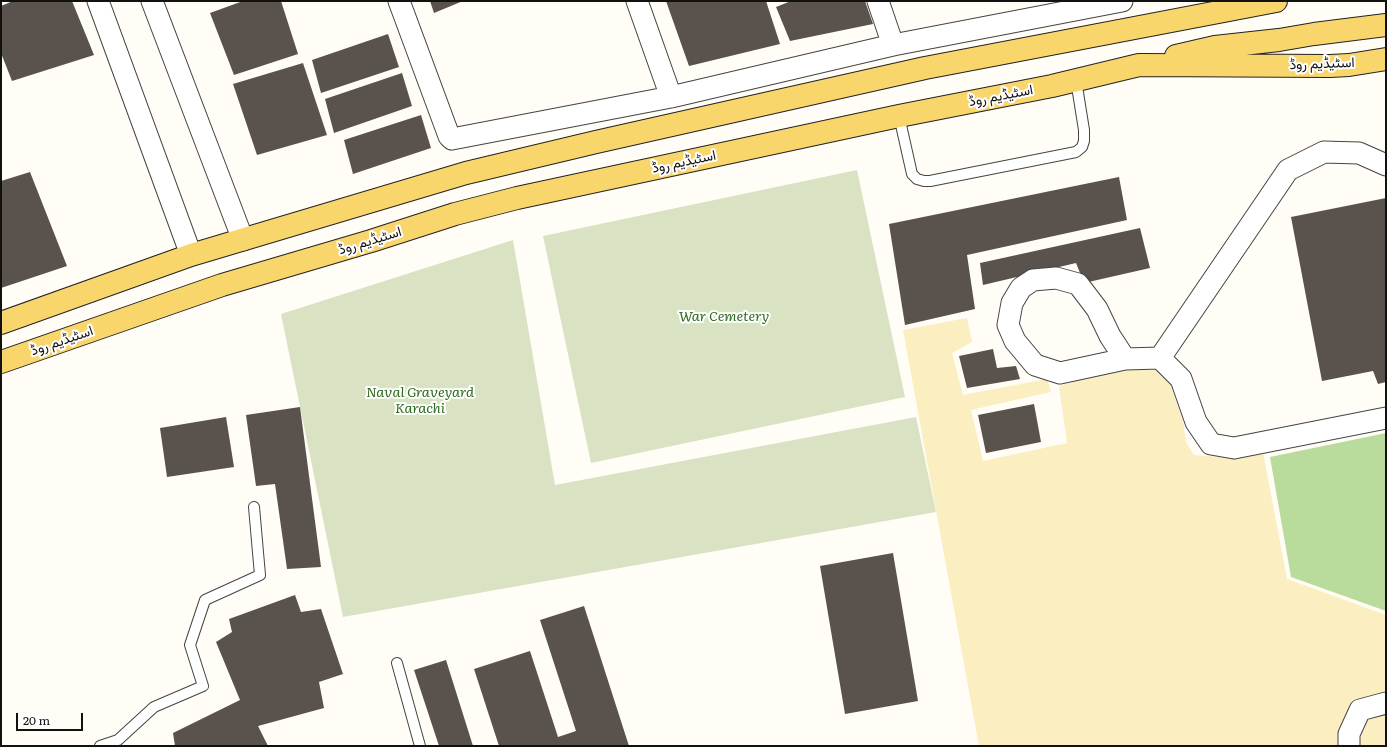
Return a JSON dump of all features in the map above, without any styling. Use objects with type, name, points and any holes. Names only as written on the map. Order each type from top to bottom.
[{"type":"main road","points":[[1,323],[191,255],[466,173],[603,140],[925,68],[1276,1]]},
{"type":"main road","points":[[1139,65],[1215,47],[1279,40],[1386,25]]},
{"type":"main road","name":"اسٹیڈیم روڈ","points":[[1,362],[222,285],[371,241],[455,214],[509,200],[899,116],[1076,80],[1139,65],[1330,66],[1349,65],[1386,59]]},
{"type":"street","points":[[98,1],[191,255]]},
{"type":"street","points":[[152,1],[243,240]]},
{"type":"street","points":[[399,1],[449,136],[452,139],[671,97],[893,45],[1122,1]]},
{"type":"street","points":[[637,1],[671,97]]},
{"type":"street","points":[[878,1],[893,45]]},
{"type":"street","points":[[1160,358],[1288,170],[1324,152],[1359,153],[1386,165]]},
{"type":"street","points":[[1125,360],[1110,336],[1097,309],[1078,284],[1056,278],[1033,280],[1021,288],[1012,303],[1008,325],[1015,341],[1035,365],[1060,373],[1125,360],[1160,358],[1181,379],[1196,422],[1211,444],[1234,448],[1386,418]]},
{"type":"street","points":[[1349,746],[1349,734],[1360,710],[1386,703]]},
{"type":"lane","points":[[899,116],[912,174],[917,179],[924,181],[1068,154],[1076,152],[1082,147],[1084,141],[1084,130],[1076,80]]},
{"type":"lane","points":[[100,746],[118,740],[154,707],[203,686],[190,645],[204,600],[260,575],[254,507]]},
{"type":"lane","points":[[397,663],[420,746]]},
{"type":"green space","name":"War Cemetery","points":[[857,170],[905,397],[591,463],[543,236]]},
{"type":"green space","name":"Naval Graveyard Karachi","points":[[513,240],[555,485],[916,417],[936,512],[343,617],[281,314]]},
{"type":"green space","points":[[1386,433],[1386,611],[1291,577],[1270,457]]},
{"type":"sand","points":[[967,318],[972,342],[952,353],[963,395],[1047,379],[1051,392],[971,410],[983,461],[1067,443],[1059,386],[1123,368],[1158,370],[1171,385],[1183,421],[1186,442],[1194,455],[1222,457],[1263,452],[1287,579],[1386,615],[1386,746],[979,746],[903,330]]},
{"type":"building","points":[[13,1],[72,1],[94,55],[12,81],[1,53],[1,6]]},
{"type":"building","points":[[243,1],[281,1],[298,54],[234,75],[210,13]]},
{"type":"building","points":[[430,1],[463,1],[434,13]]},
{"type":"building","points":[[666,1],[766,1],[780,44],[689,66]]},
{"type":"building","points":[[791,1],[865,1],[873,24],[790,41],[776,7]]},
{"type":"building","points":[[388,34],[399,67],[321,93],[312,60]]},
{"type":"building","points":[[303,63],[327,135],[257,155],[233,84]]},
{"type":"building","points":[[402,73],[412,106],[334,133],[325,99]]},
{"type":"building","points":[[421,115],[431,148],[353,174],[344,140]]},
{"type":"building","points":[[30,172],[67,266],[1,288],[1,181]]},
{"type":"building","points":[[1119,177],[1127,220],[967,255],[975,309],[905,325],[889,224]]},
{"type":"building","points":[[1386,198],[1386,382],[1378,384],[1373,371],[1322,381],[1291,217]]},
{"type":"building","points":[[1140,228],[1150,268],[1084,283],[1076,263],[983,285],[980,263]]},
{"type":"building","points":[[993,349],[997,368],[1016,366],[1020,379],[967,388],[959,356]]},
{"type":"building","points":[[1034,404],[1041,442],[986,453],[978,415]]},
{"type":"building","points":[[300,407],[321,567],[287,569],[275,484],[256,486],[246,415]]},
{"type":"building","points":[[226,417],[234,467],[167,477],[160,428]]},
{"type":"building","points":[[893,553],[918,701],[845,714],[820,566]]},
{"type":"building","points":[[295,595],[301,612],[321,609],[343,674],[319,682],[324,708],[258,726],[268,746],[175,746],[173,733],[240,700],[216,642],[232,632],[229,619]]},
{"type":"building","points":[[584,606],[629,746],[499,746],[474,669],[530,651],[558,737],[576,731],[540,620]]},
{"type":"building","points":[[446,660],[473,746],[439,746],[414,670]]}]
